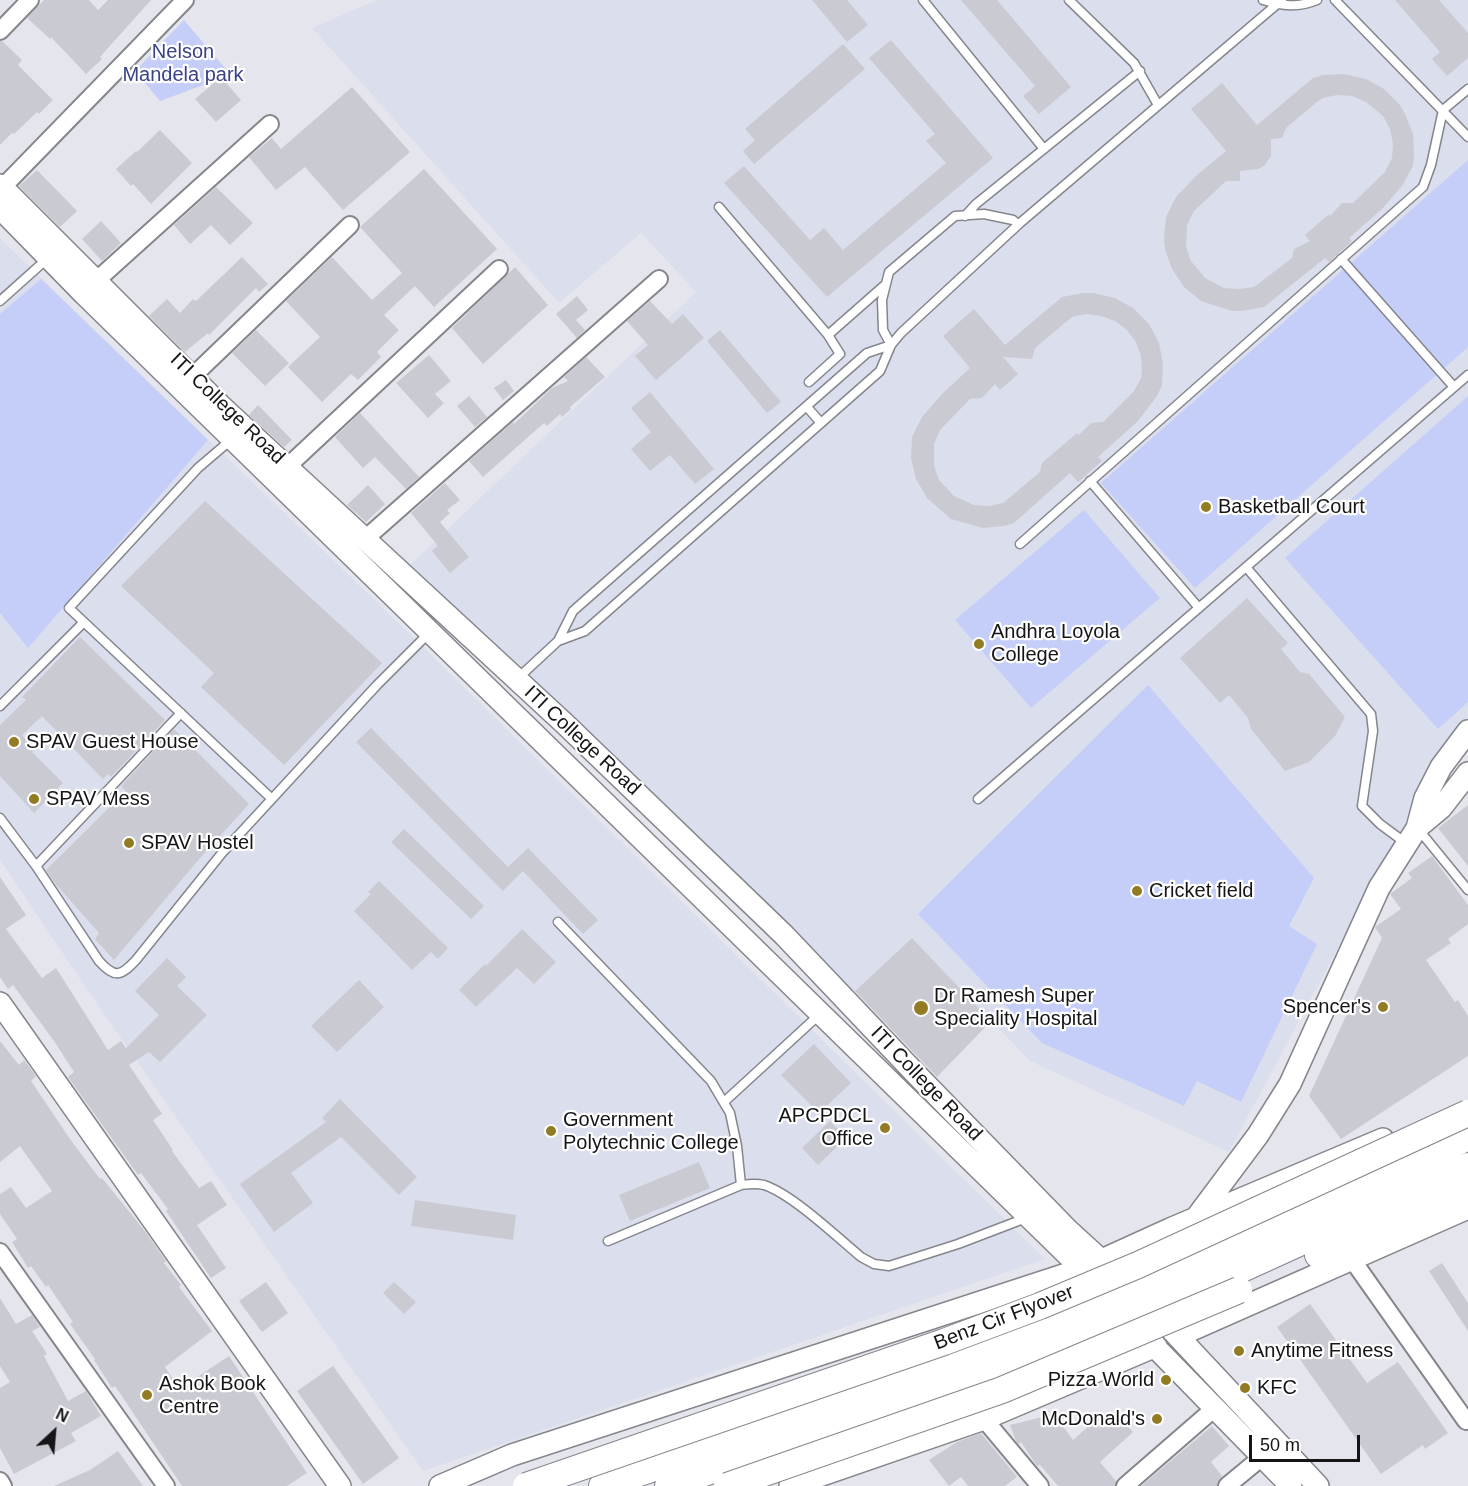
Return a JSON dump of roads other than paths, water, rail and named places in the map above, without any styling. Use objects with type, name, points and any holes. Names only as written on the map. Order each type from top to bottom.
[{"type":"main road","name":"Benz Cir Flyover","points":[[526,1486],[944,1342],[1040,1306],[1138,1265],[1468,1113]]},
{"type":"main road","points":[[602,1486],[823,1409],[1132,1306],[1325,1206],[1468,1137]]},
{"type":"main road","points":[[668,1486],[1132,1306],[1468,1166]]},
{"type":"main road","points":[[727,1486],[1002,1390],[1239,1290],[1468,1187]]},
{"type":"street","points":[[0,32],[30,0]]},
{"type":"street","points":[[1,193],[185,0]]},
{"type":"street","points":[[97,280],[270,124]]},
{"type":"street","name":"ITI College Road","points":[[1,193],[48,258],[1082,1269],[1132,1306]]},
{"type":"street","name":"ITI College Road","points":[[1,193],[97,280],[192,377],[517,679],[784,935],[1068,1230],[1101,1260],[1132,1306]]},
{"type":"street","points":[[192,377],[350,225]]},
{"type":"street","points":[[287,467],[499,268]]},
{"type":"street","points":[[365,539],[659,279]]},
{"type":"street","points":[[1196,1219],[1258,1135],[1290,1084],[1379,888],[1412,836],[1425,798],[1441,767],[1468,731]]},
{"type":"street","points":[[1412,836],[1441,808],[1468,773]]},
{"type":"street","points":[[0,1004],[340,1486]]},
{"type":"street","points":[[440,1486],[512,1455],[1082,1269],[1468,1101]]},
{"type":"street","points":[[1178,1335],[1468,1208]]},
{"type":"street","points":[[0,1252],[166,1486]]},
{"type":"street","points":[[1351,1258],[1466,1421]]},
{"type":"street","points":[[1132,1306],[1178,1335],[1318,1486]]},
{"type":"street","points":[[1132,1306],[1156,1346],[1291,1486]]},
{"type":"street","points":[[790,1486],[984,1419],[1156,1346]]},
{"type":"street","points":[[1125,1486],[1216,1407]]},
{"type":"street","points":[[984,1419],[1040,1486]]},
{"type":"street","points":[[1227,1486],[1262,1457]]},
{"type":"street","points":[[0,1481],[3,1486]]},
{"type":"lane","points":[[923,0],[1044,149]]},
{"type":"lane","points":[[1069,0],[1134,63],[1158,105]]},
{"type":"lane","points":[[1263,0],[1296,6],[1317,0]]},
{"type":"lane","points":[[1335,0],[1468,137]]},
{"type":"lane","points":[[558,641],[585,631],[880,371],[891,345],[901,333],[1018,224],[1279,2]]},
{"type":"lane","points":[[965,216],[976,204],[1140,71]]},
{"type":"lane","points":[[1020,544],[1423,187],[1431,165],[1443,110],[1468,88]]},
{"type":"lane","points":[[719,207],[828,335],[840,354],[809,382]]},
{"type":"lane","points":[[891,345],[883,330],[882,300],[889,272],[955,216],[984,214],[1013,220],[1018,224]]},
{"type":"lane","points":[[0,301],[48,258]]},
{"type":"lane","points":[[1341,259],[1454,387]]},
{"type":"lane","points":[[828,335],[886,284]]},
{"type":"lane","points":[[517,679],[558,641],[573,611],[867,353],[891,345]]},
{"type":"lane","points":[[978,799],[1468,375]]},
{"type":"lane","points":[[807,406],[821,423]]},
{"type":"lane","points":[[232,439],[198,468],[69,608],[272,799]]},
{"type":"lane","points":[[1090,482],[1199,608]]},
{"type":"lane","points":[[1246,567],[1371,714],[1373,732],[1362,806],[1380,824],[1412,836],[1468,890]]},
{"type":"lane","points":[[0,706],[84,622]]},
{"type":"lane","points":[[0,818],[36,866],[99,961],[109,972],[122,973],[136,960],[222,853],[377,685],[430,632]]},
{"type":"lane","points":[[36,866],[181,713]]},
{"type":"lane","points":[[558,922],[711,1081],[730,1113],[737,1146],[741,1185]]},
{"type":"lane","points":[[724,1102],[820,1014]]},
{"type":"lane","points":[[608,1241],[741,1185],[753,1183],[783,1195],[861,1257],[874,1264],[889,1266],[958,1244],[1029,1217]]},
{"type":"place","name":"Basketball Court","points":[[1206,507]]},
{"type":"place","name":"Andhra Loyola College","points":[[979,644]]},
{"type":"place","name":"SPAV Guest House","points":[[14,742]]},
{"type":"place","name":"SPAV Mess","points":[[34,799]]},
{"type":"place","name":"SPAV Hostel","points":[[129,843]]},
{"type":"place","name":"Cricket field","points":[[1137,891]]},
{"type":"place","name":"Spencer's","points":[[1383,1007]]},
{"type":"place","name":"Dr Ramesh Super Speciality Hospital","points":[[921,1008]]},
{"type":"place","name":"APCPDCL Office","points":[[885,1128]]},
{"type":"place","name":"Government Polytechnic College","points":[[551,1131]]},
{"type":"place","name":"Anytime Fitness","points":[[1239,1351]]},
{"type":"place","name":"Pizza World","points":[[1166,1380]]},
{"type":"place","name":"KFC","points":[[1245,1388]]},
{"type":"place","name":"Ashok Book Centre","points":[[147,1395]]},
{"type":"place","name":"McDonald's","points":[[1157,1419]]},
{"type":"park label","name":"Nelson Mandela park","points":[[183,64]]}]
